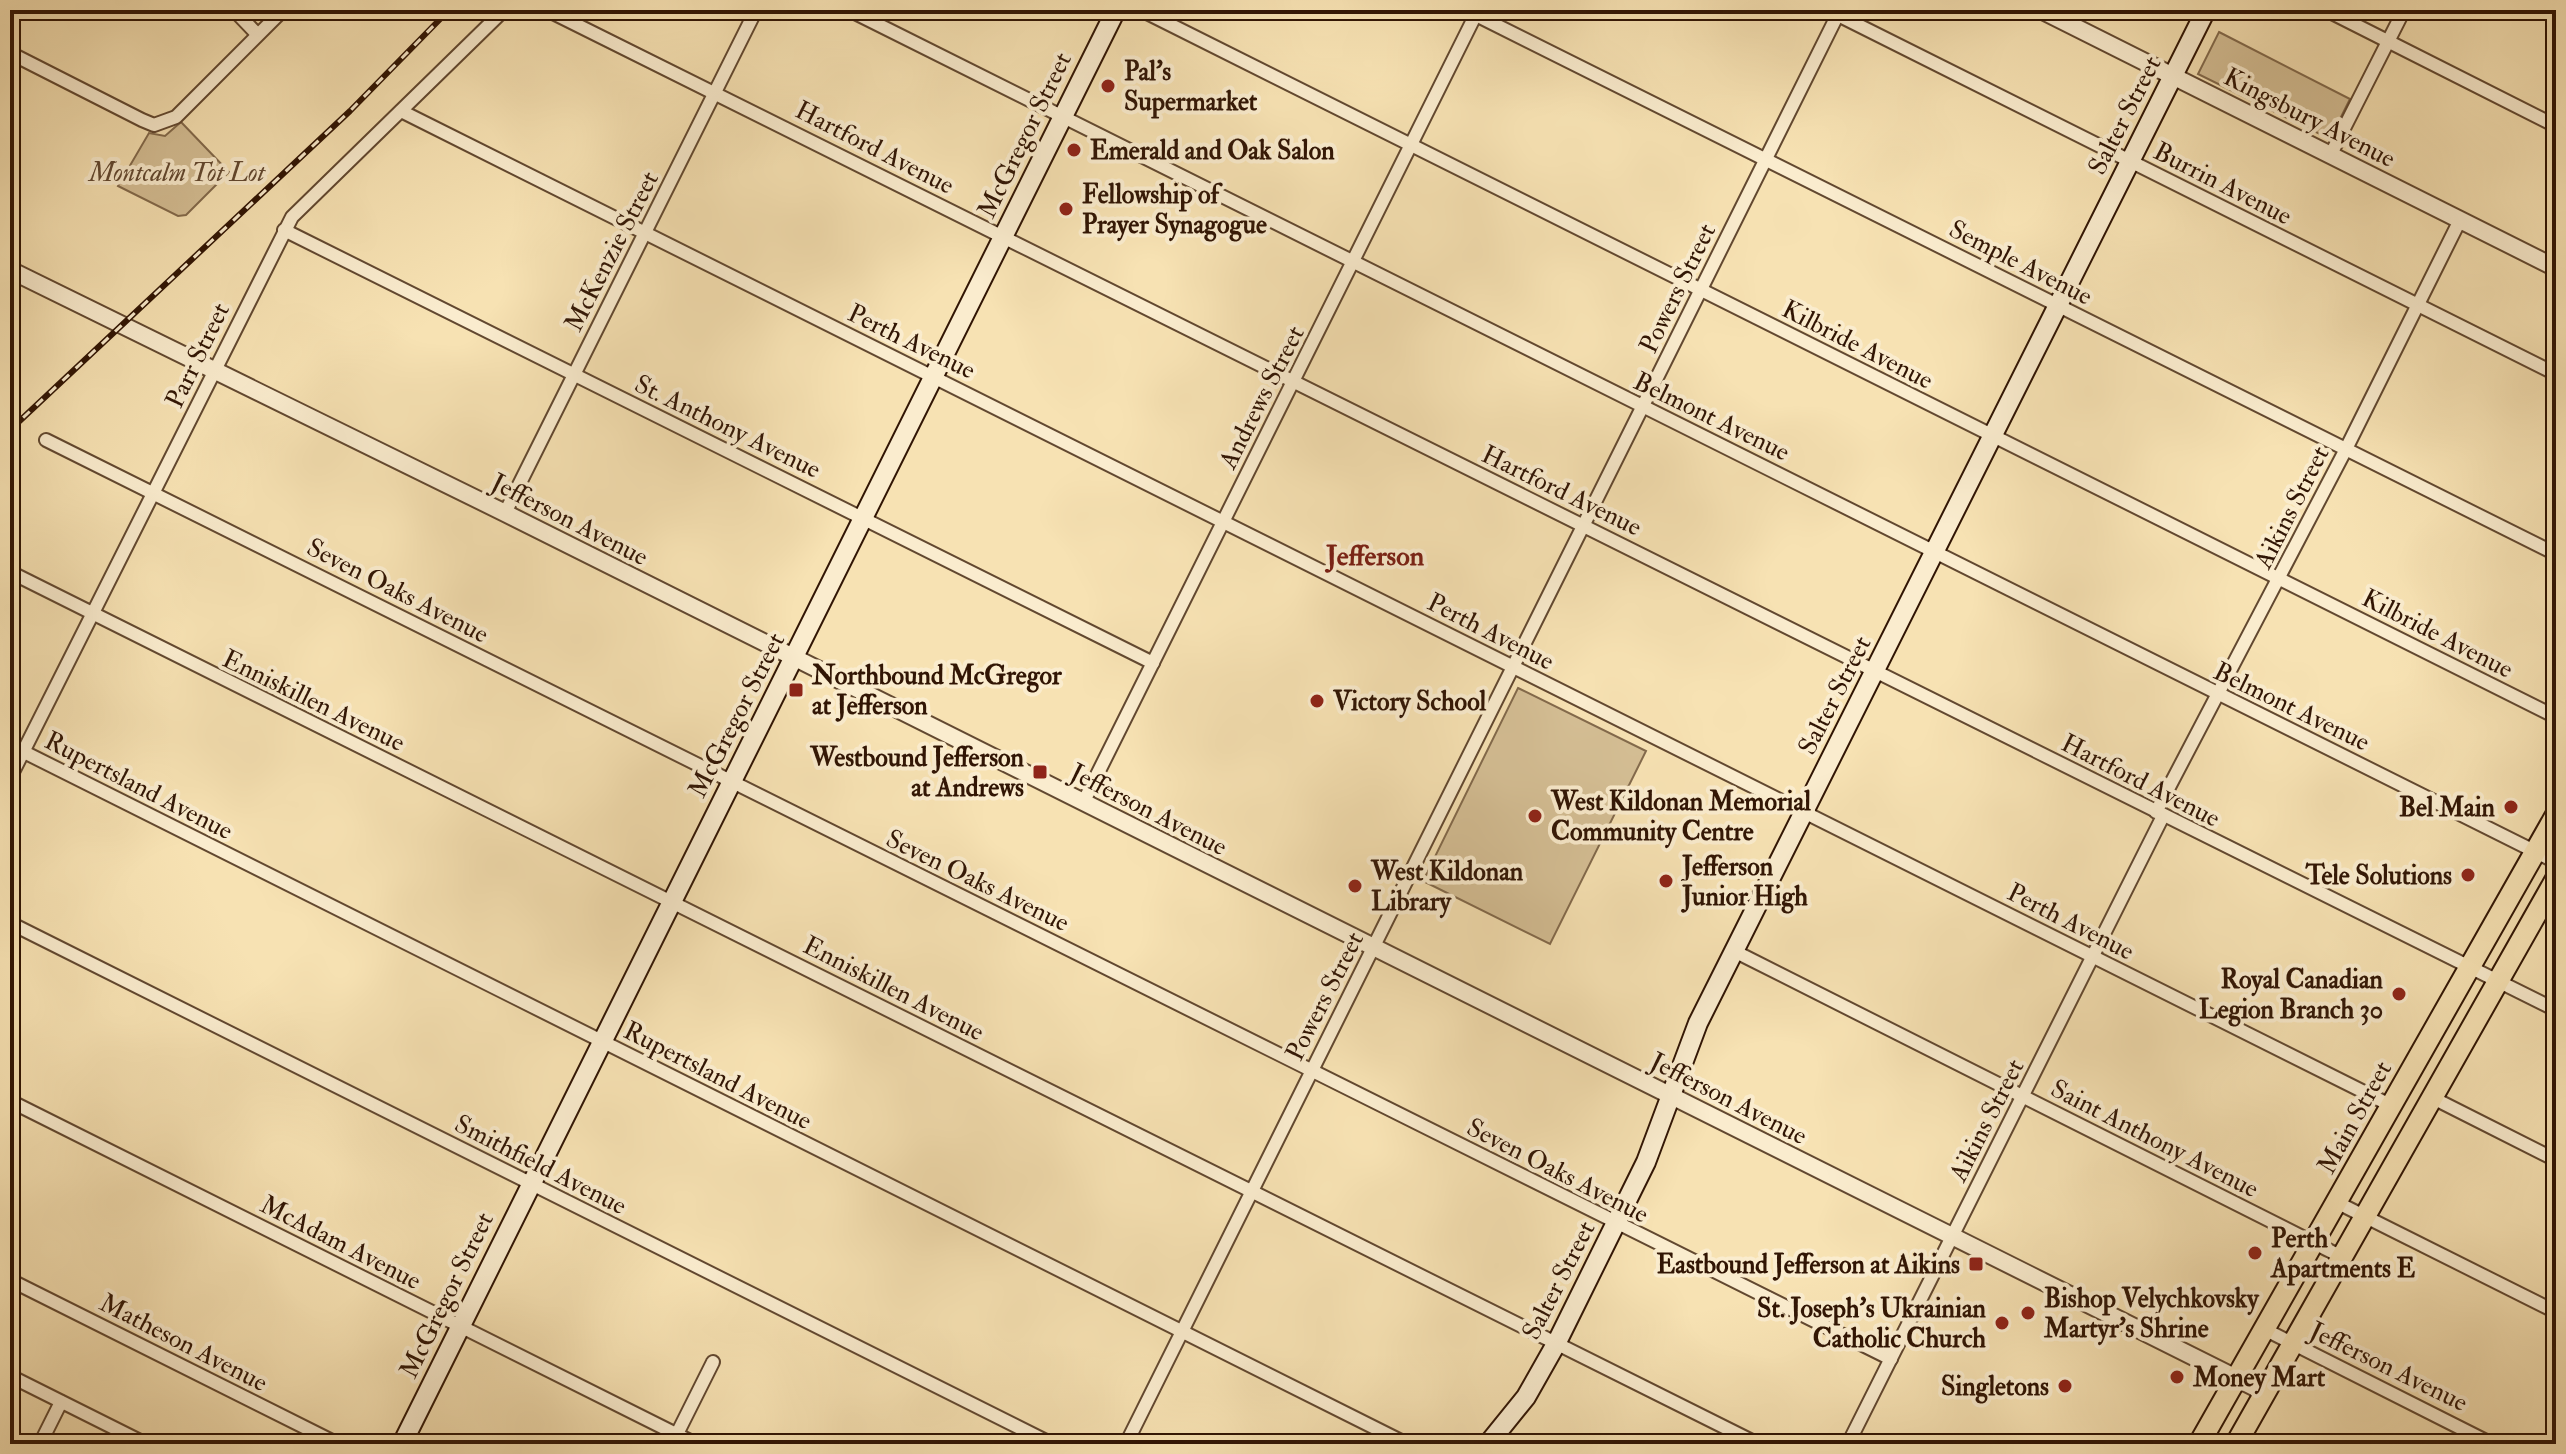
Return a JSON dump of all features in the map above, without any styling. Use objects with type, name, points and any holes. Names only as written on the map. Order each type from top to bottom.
[{"type":"main road","name":"McGregor Street","points":[[402,1444],[1116,10]]},
{"type":"main road","name":"Salter Street","points":[[1488,1444],[1526,1397],[1556,1344],[1646,1162],[1698,1023],[2206,10]]},
{"type":"main road","name":"Main Street","points":[[2199,1444],[2556,815]]},
{"type":"main road","points":[[2236,1444],[2556,879]]},
{"type":"main road","points":[[2416,1060],[2416,1079],[2425,1093],[2433,1098]]},
{"type":"main road","points":[[2390,1105],[2405,1119],[2408,1141]]},
{"type":"street","points":[[234,10],[257,34]]},
{"type":"street","points":[[10,53],[154,125],[176,117],[283,10]]},
{"type":"street","name":"Parr Street","points":[[10,778],[292,217],[504,10]]},
{"type":"street","name":"Hartford Avenue","points":[[547,10],[2556,1010]]},
{"type":"street","name":"McKenzie Street","points":[[505,513],[756,10]]},
{"type":"street","name":"Belmont Avenue","points":[[849,10],[2556,862]]},
{"type":"street","name":"Kilbride Avenue","points":[[1141,10],[2556,717]]},
{"type":"street","name":"Kingsbury Avenue","points":[[2041,10],[2556,268]]},
{"type":"street","points":[[2326,10],[2556,126]]},
{"type":"street","points":[[2331,154],[2404,10]]},
{"type":"street","name":"Andrews Street","points":[[1083,803],[1411,145],[1473,12]]},
{"type":"street","name":"Semple Avenue","points":[[1473,12],[2556,554]]},
{"type":"street","name":"Powers Street","points":[[1126,1444],[1766,159],[1835,12]]},
{"type":"street","name":"Burrin Avenue","points":[[1835,12],[2556,374]]},
{"type":"street","name":"Perth Avenue","points":[[401,111],[2390,1105]]},
{"type":"street","name":"Aikins Street","points":[[1848,1444],[2023,1097],[2217,694],[2346,449],[2460,220]]},
{"type":"street","name":"St. Anthony Avenue","points":[[284,230],[1153,663]]},
{"type":"street","name":"Jefferson Avenue","points":[[10,270],[505,513],[793,660],[2266,1393]]},
{"type":"street","name":"Seven Oaks Avenue","points":[[46,440],[1891,1359]]},
{"type":"street","name":"Enniskillen Avenue","points":[[10,572],[1758,1444]]},
{"type":"street","name":"Rupertsland Avenue","points":[[10,745],[1407,1444]]},
{"type":"street","name":"Smithfield Avenue","points":[[10,923],[1052,1444]]},
{"type":"street","name":"Saint Anthony Avenue","points":[[1734,951],[2342,1257]]},
{"type":"street","points":[[2433,1098],[2556,1160]]},
{"type":"street","name":"McAdam Avenue","points":[[10,1101],[460,1326],[674,1439],[696,1444]]},
{"type":"street","points":[[2336,1202],[2556,1312]]},
{"type":"street","name":"Matheson Avenue","points":[[10,1280],[338,1444]]},
{"type":"street","name":"Jefferson Avenue","points":[[2264,1329],[2492,1444]]},
{"type":"street","points":[[674,1439],[713,1362]]},
{"type":"street","points":[[10,1376],[146,1444]]},
{"type":"street","points":[[40,1444],[61,1402]]},
{"type":"green space","points":[[2219,32],[2350,99],[2330,139],[2198,74]]},
{"type":"green space","name":"Montcalm Tot Lot","points":[[181,122],[229,172],[186,215],[178,216],[118,186],[149,133],[165,136]]},
{"type":"green space","name":"West Kildonan Memorial Community Centre","points":[[1518,688],[1646,751],[1550,944],[1423,881]]},
{"type":"railway","points":[[10,430],[350,111],[449,10]]},
{"type":"place","name":"Pal's Supermarket","points":[[1108,86]]},
{"type":"place","name":"Emerald and Oak Salon","points":[[1074,150]]},
{"type":"place","name":"Fellowship of Prayer Synagogue","points":[[1066,209]]},
{"type":"place","name":"Northbound McGregor at Jefferson","points":[[796,690]]},
{"type":"place","name":"Victory School","points":[[1317,701]]},
{"type":"place","name":"Westbound Jefferson at Andrews","points":[[1040,772]]},
{"type":"place","name":"Bel Main","points":[[2511,807]]},
{"type":"place","name":"West Kildonan Memorial Community Centre","points":[[1535,816]]},
{"type":"place","name":"Tele Solutions","points":[[2468,875]]},
{"type":"place","name":"Jefferson Junior High","points":[[1666,881]]},
{"type":"place","name":"West Kildonan Library","points":[[1355,886]]},
{"type":"place","name":"Royal Canadian Legion Branch 30","points":[[2399,994]]},
{"type":"place","name":"Perth Apartments E","points":[[2255,1253]]},
{"type":"place","name":"Eastbound Jefferson at Aikins","points":[[1976,1264]]},
{"type":"place","name":"Bishop Velychkovsky Martyr’s Shrine","points":[[2028,1313]]},
{"type":"place","name":"St. Joseph’s Ukrainian Catholic Church","points":[[2002,1323]]},
{"type":"place","name":"Money Mart","points":[[2177,1377]]},
{"type":"place","name":"Singletons","points":[[2065,1386]]},
{"type":"district","name":"Jefferson","points":[[1375,555]]}]
